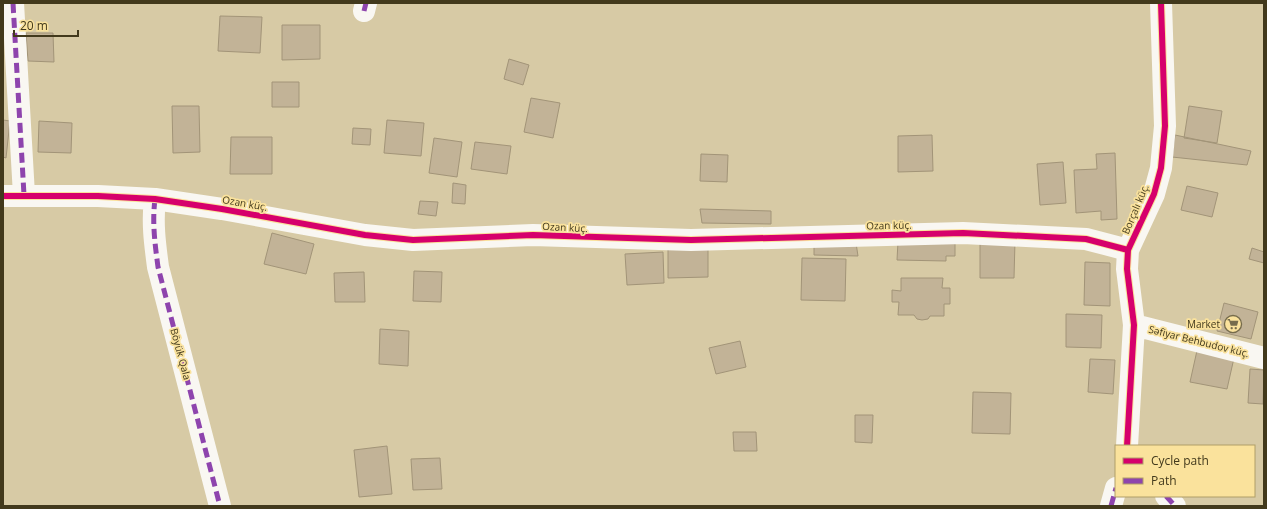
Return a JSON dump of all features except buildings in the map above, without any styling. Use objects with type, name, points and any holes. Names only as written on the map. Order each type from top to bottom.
[{"type":"street","points":[[13,3],[24,196]]},
{"type":"street","name":"Borçalı küç.","points":[[1127,445],[1134,325],[1127,269],[1128,250],[1154,194],[1161,168],[1166,126],[1161,3]]},
{"type":"street","name":"Ozan küç.","points":[[3,196],[98,196],[155,200],[222,209],[365,235],[412,240],[533,235],[691,240],[963,233],[1086,239],[1128,250]]},
{"type":"street","name":"Böyük Qala","points":[[155,200],[154,232],[158,267],[220,506]]},
{"type":"street","name":"Səfiyar Behbudov küç.","points":[[1134,325],[1264,358]]},
{"type":"street","points":[[1111,506],[1115,492]]},
{"type":"street","points":[[1167,497],[1175,506]]},
{"type":"marked path","points":[[13,3],[24,195]]},
{"type":"marked path","points":[[364,11],[366,3]]},
{"type":"marked path","points":[[155,199],[154,225],[158,267],[220,506]]},
{"type":"marked path","points":[[1111,506],[1115,492]]},
{"type":"marked path","points":[[1167,497],[1175,506]]},
{"type":"cycle path","points":[[1127,445],[1134,325],[1127,269],[1128,250],[1154,194],[1161,168],[1165,126],[1161,3]]},
{"type":"cycle path","points":[[3,196],[98,196],[155,199],[222,209],[365,235],[413,240],[533,235],[691,240],[963,233],[1086,239],[1128,250]]},
{"type":"place","name":"Market","points":[[1233,324]]}]
